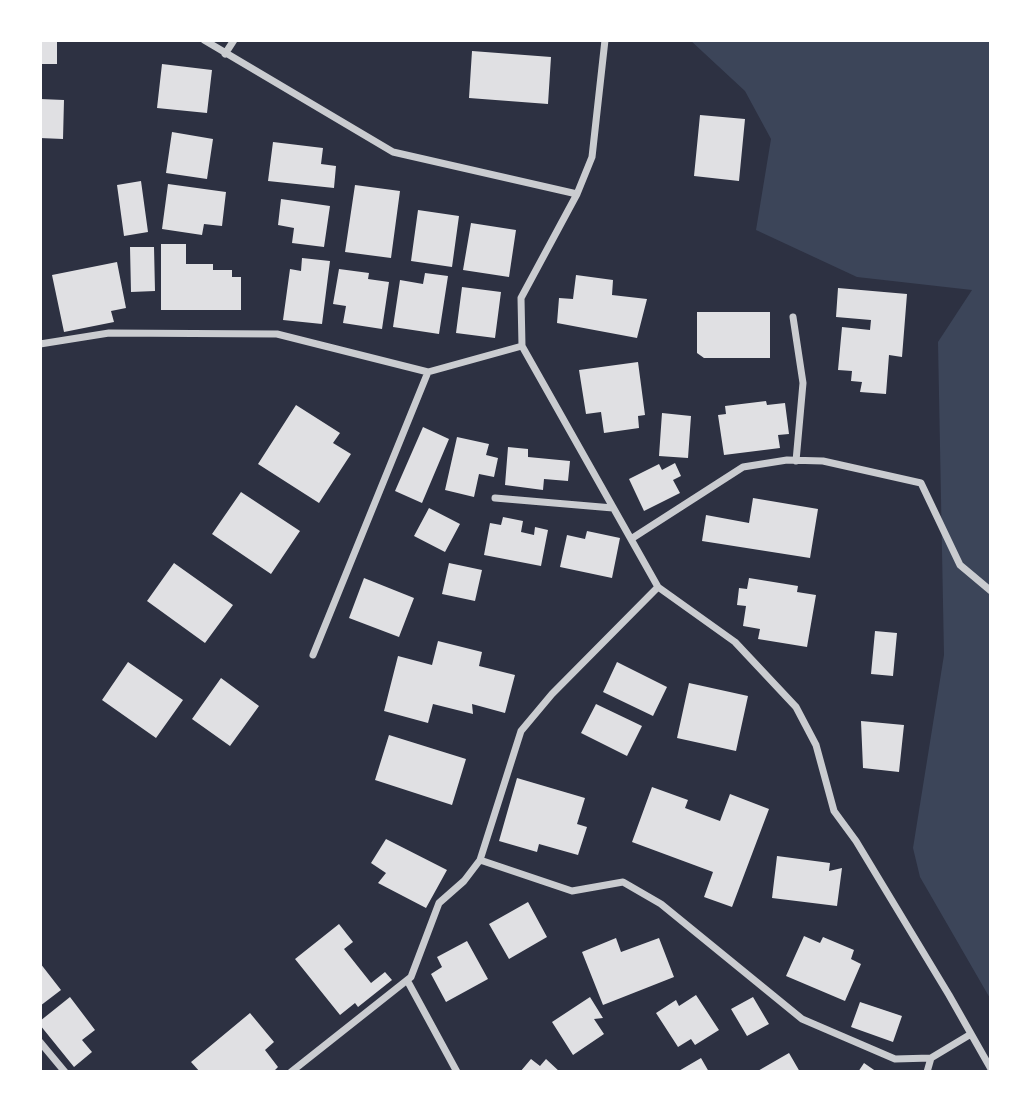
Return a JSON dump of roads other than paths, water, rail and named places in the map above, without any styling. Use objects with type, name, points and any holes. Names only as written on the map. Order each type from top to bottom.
[{"type":"street","points":[[204,40],[393,152],[577,194]]},
{"type":"street","points":[[225,54],[234,40]]},
{"type":"street","points":[[605,40],[592,157],[577,194],[521,298],[522,346],[658,587],[735,642],[796,707],[816,745],[834,811],[856,841],[991,1069]]},
{"type":"street","points":[[793,317],[803,383],[796,461]]},
{"type":"street","points":[[40,344],[109,333],[277,334],[428,372],[522,346]]},
{"type":"street","points":[[313,655],[428,372]]},
{"type":"street","points":[[631,539],[743,467],[823,461],[921,483],[960,565],[991,591]]},
{"type":"street","points":[[495,498],[613,508]]},
{"type":"street","points":[[291,1072],[411,977],[439,903],[464,881],[480,860],[521,731],[552,694],[658,587]]},
{"type":"street","points":[[480,860],[572,891],[623,882],[661,904],[802,1019],[895,1059],[931,1058],[971,1034]]},
{"type":"street","points":[[407,980],[457,1072]]},
{"type":"street","points":[[40,1042],[65,1072]]},
{"type":"street","points":[[928,1072],[931,1058]]}]
